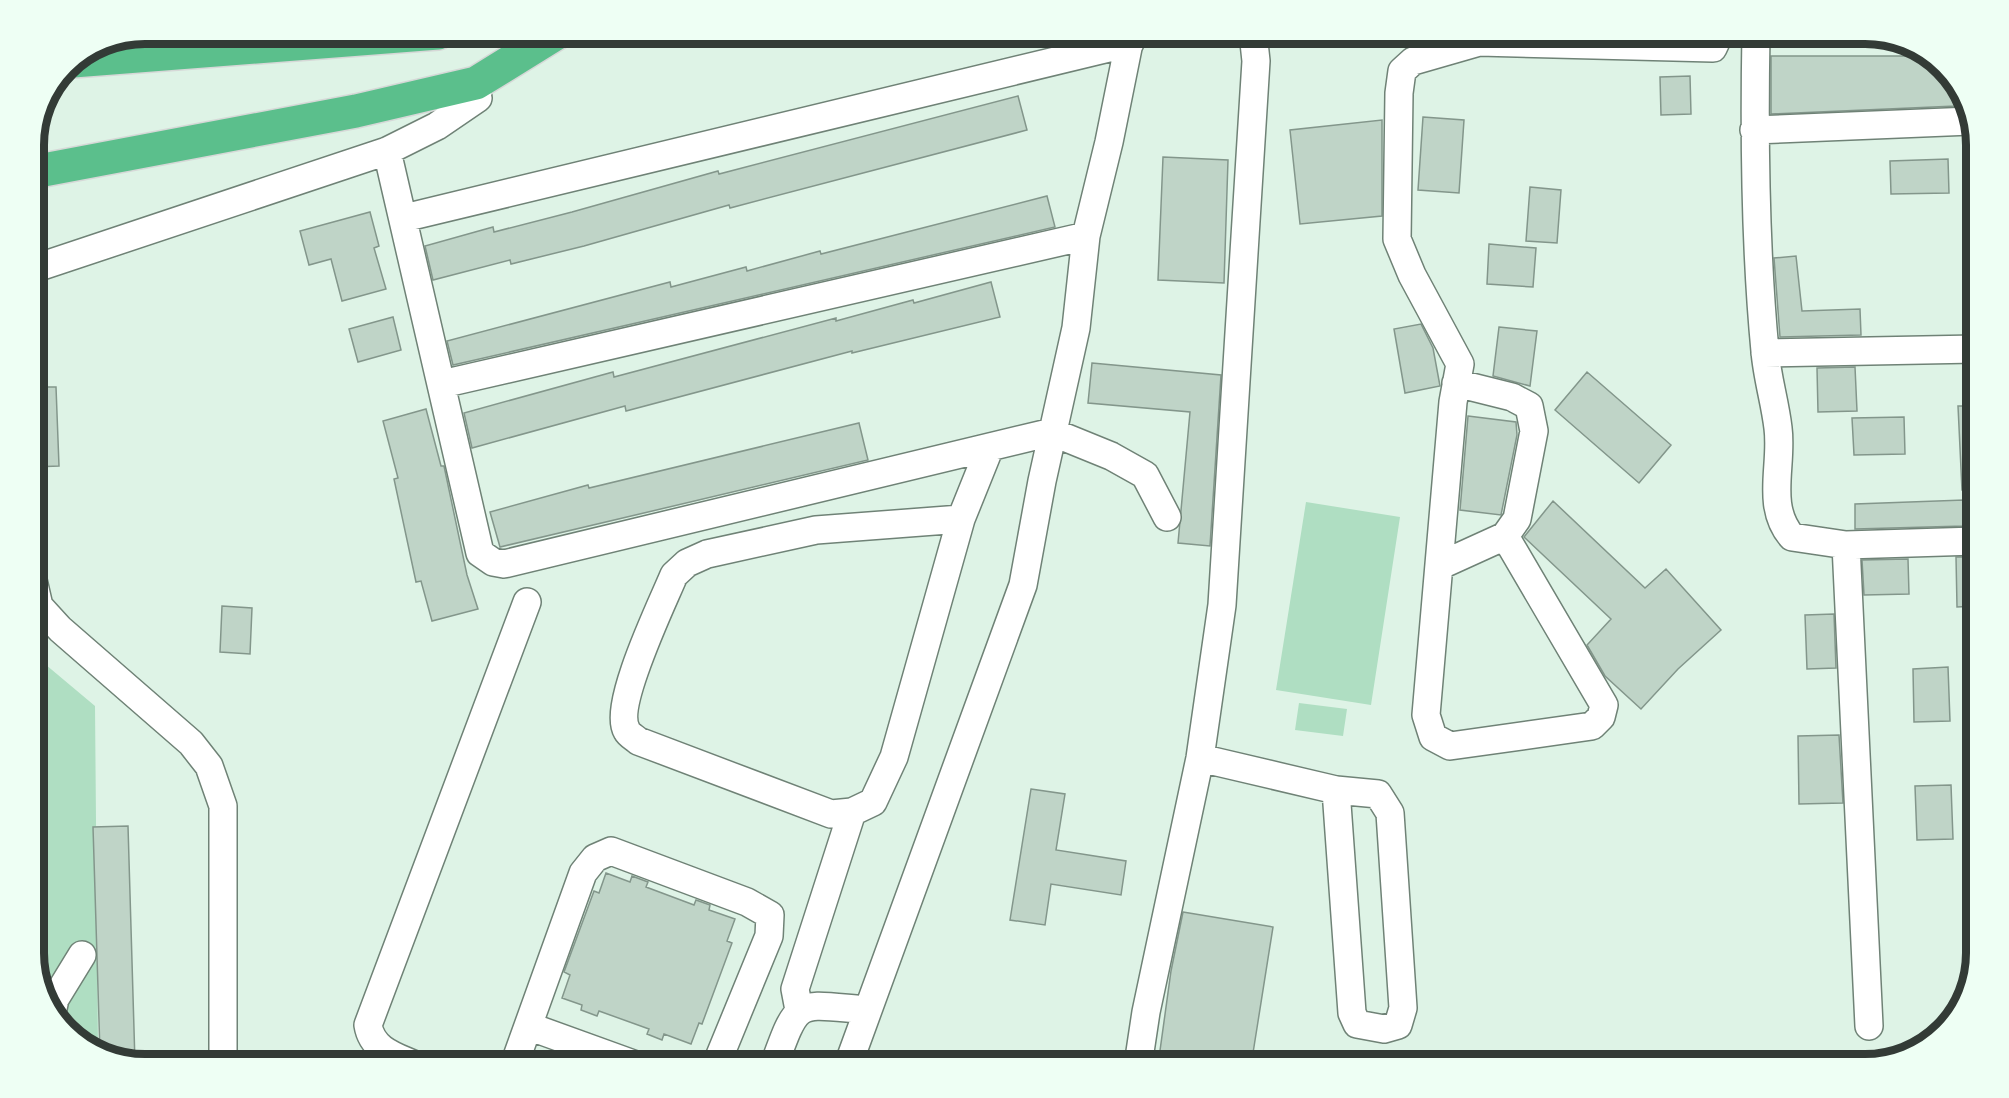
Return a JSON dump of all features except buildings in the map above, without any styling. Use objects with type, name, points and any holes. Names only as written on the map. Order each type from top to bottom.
[{"type":"highway","points":[[90,60],[295,44]]},
{"type":"highway","points":[[44,170],[356,111],[476,83],[539,44]]},
{"type":"street","points":[[404,218],[1106,44]]},
{"type":"street","points":[[852,1054],[1023,585],[1052,432],[1076,328],[1086,236],[1129,44]]},
{"type":"street","points":[[1140,1054],[1146,1012],[1200,758],[1222,605],[1256,61],[1254,44]]},
{"type":"street","points":[[1472,44],[1413,61],[1402,71],[1399,93],[1397,239],[1412,275],[1460,364],[1456,383],[1426,715],[1433,737],[1450,746],[1592,726],[1601,717],[1604,705],[1505,536]]},
{"type":"street","points":[[1557,44],[1713,48],[1715,44]]},
{"type":"street","points":[[1756,44],[1754,130],[1765,353],[1779,430],[1777,504],[1782,526],[1792,537],[1846,545],[1965,541]]},
{"type":"street","points":[[44,265],[387,151],[437,126],[478,98]]},
{"type":"street","points":[[1754,130],[1963,121]]},
{"type":"street","points":[[387,151],[480,553],[493,562],[504,564],[1052,432],[1111,456],[1145,475],[1167,517]]},
{"type":"street","points":[[442,384],[1086,236]]},
{"type":"street","points":[[1765,353],[1965,349]]},
{"type":"street","points":[[1439,566],[1505,536],[1517,519],[1534,430],[1529,406],[1512,397],[1456,383]]},
{"type":"street","points":[[961,519],[816,530],[707,554],[687,563],[674,575],[628,687],[624,716],[627,731],[638,741],[831,814],[852,812],[873,802],[894,757],[961,519],[990,447]]},
{"type":"street","points":[[1846,545],[1869,1026]]},
{"type":"street","points":[[390,1054],[381,1050],[370,1036],[368,1025],[527,602]]},
{"type":"street","points":[[44,611],[60,629],[190,743],[209,766],[223,806],[223,1054]]},
{"type":"street","points":[[1200,758],[1336,790],[1378,794],[1390,813],[1403,1008],[1398,1025],[1384,1029],[1357,1024],[1352,1013],[1336,790]]},
{"type":"street","points":[[800,1010],[795,989],[852,812]]},
{"type":"street","points":[[518,1054],[583,873],[595,858],[611,852],[747,902],[770,915],[769,936],[721,1054]]},
{"type":"street","points":[[55,1000],[82,956]]},
{"type":"street","points":[[778,1054],[790,1020],[800,1010],[811,1005],[867,1010]]},
{"type":"street","points":[[528,1026],[606,1054]]},
{"type":"green space","points":[[1306,502],[1400,517],[1371,705],[1276,690]]},
{"type":"green space","points":[[44,663],[95,706],[98,1043],[78,1029],[61,1010],[45,973]]},
{"type":"green space","points":[[1299,703],[1347,709],[1343,736],[1295,730]]}]
